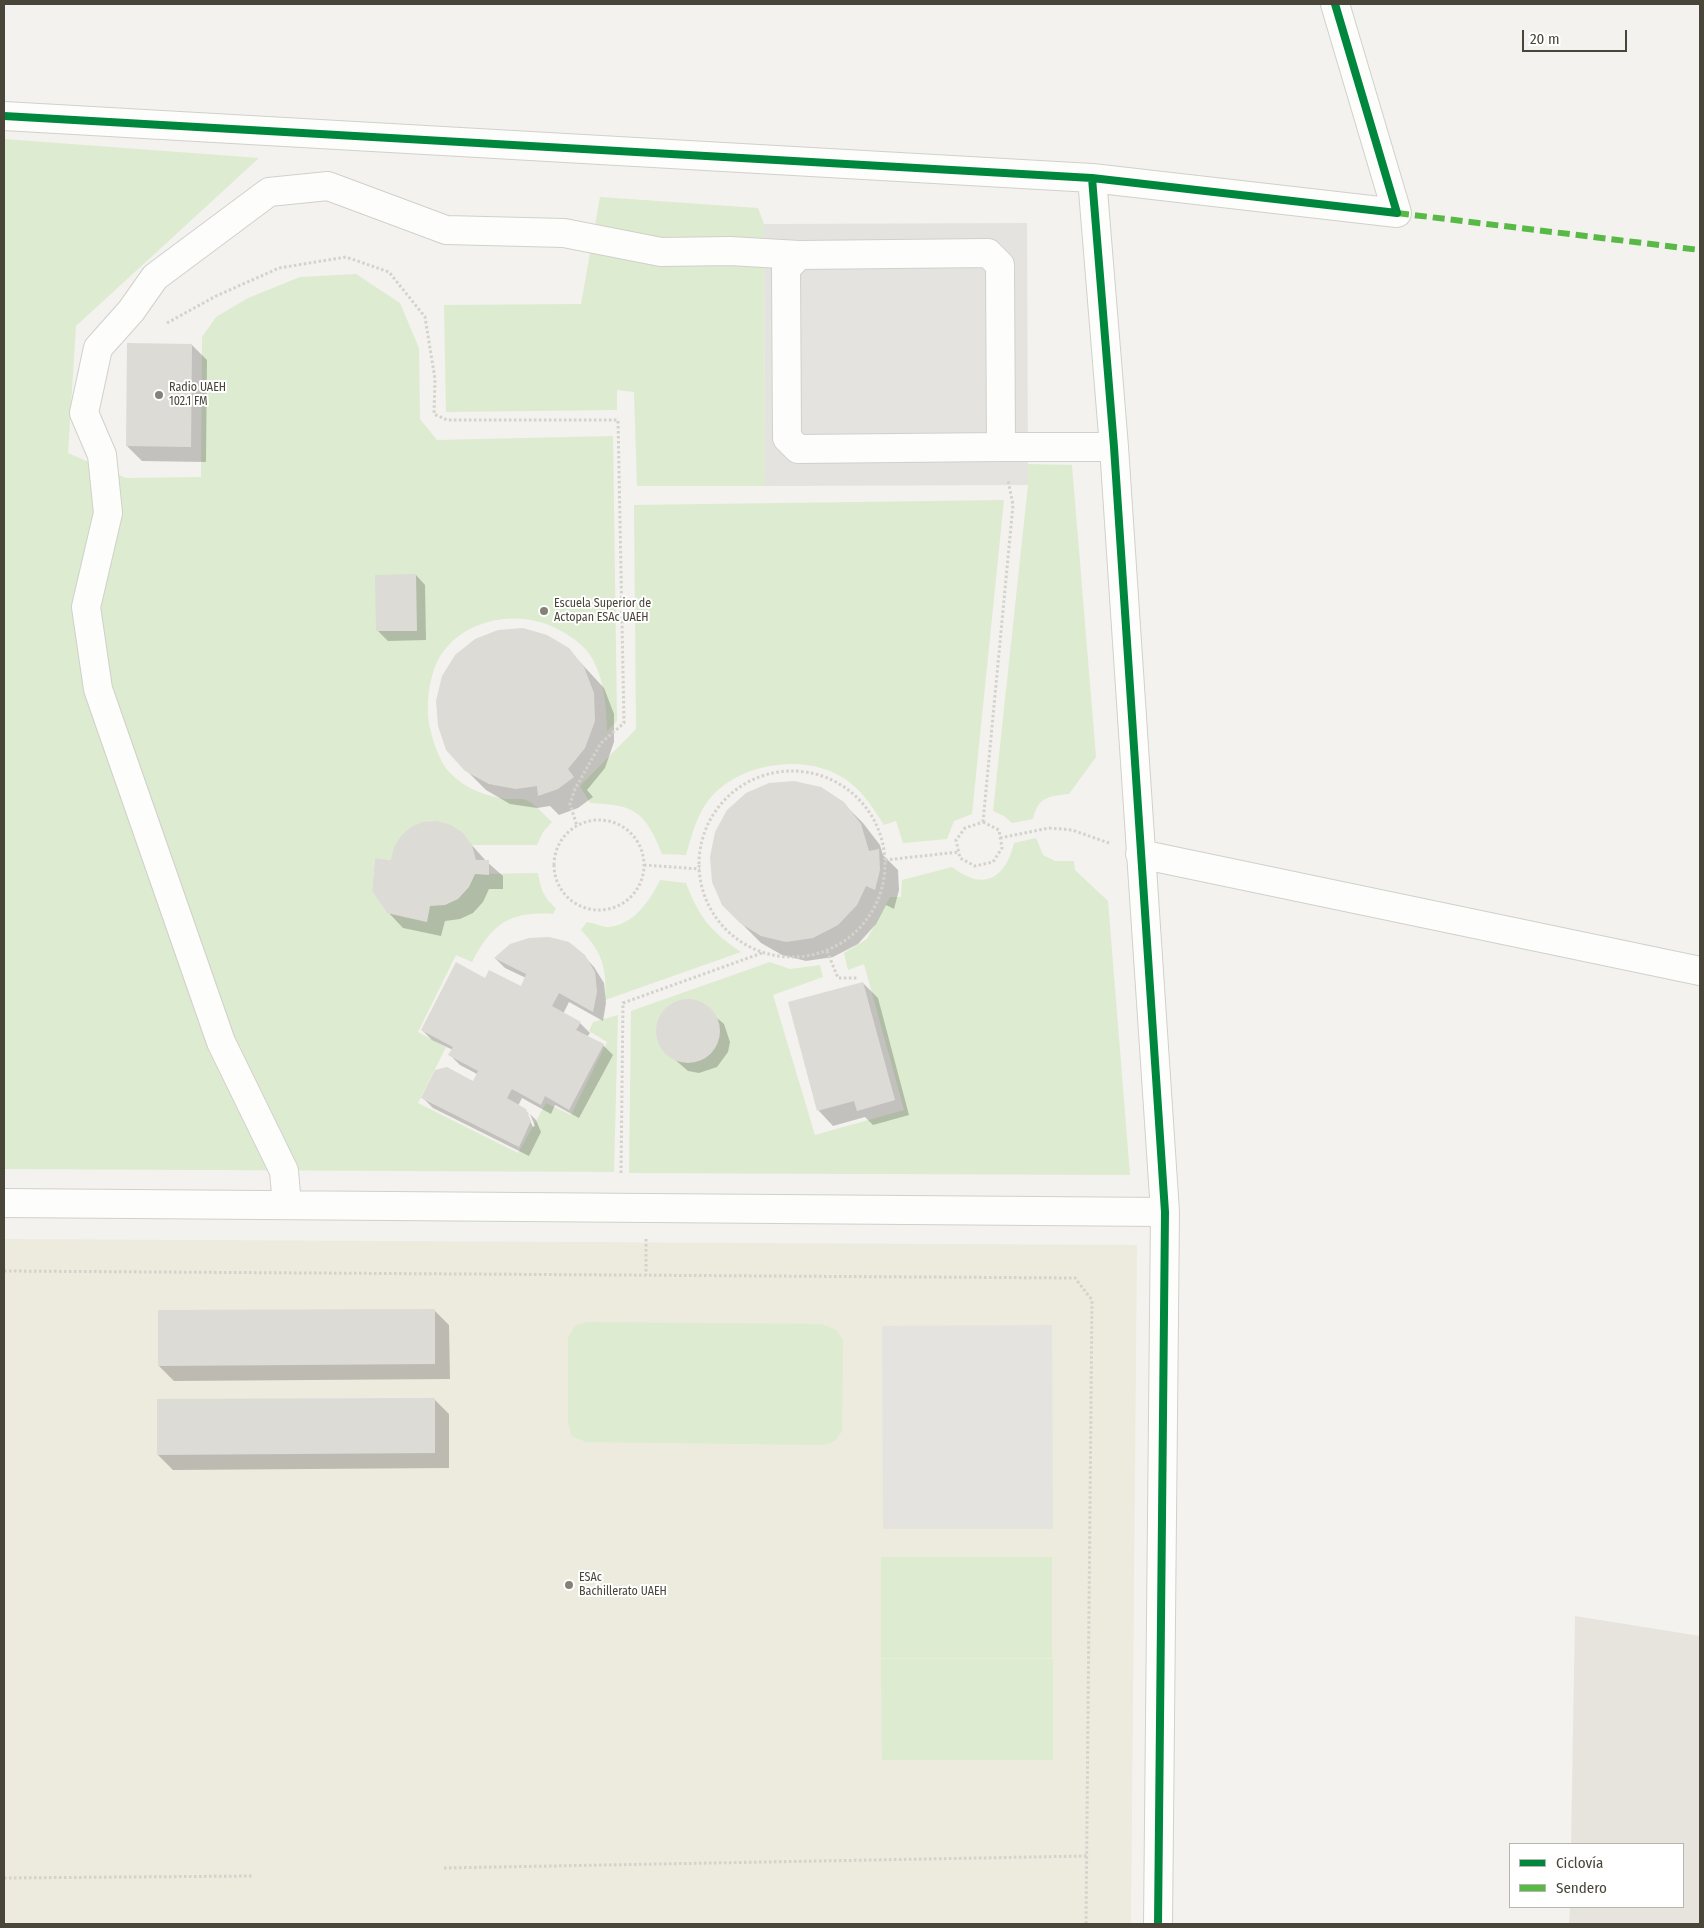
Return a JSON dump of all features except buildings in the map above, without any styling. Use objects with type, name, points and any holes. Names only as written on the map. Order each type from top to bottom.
[{"type":"street","points":[[4,116],[1092,178],[1397,213],[1335,4]]},
{"type":"street","points":[[1092,178],[1114,447],[1165,1212],[1158,1924]]},
{"type":"street","points":[[287,1205],[284,1171],[221,1042],[98,689],[86,607],[108,513],[102,455],[84,413],[98,348],[131,311],[155,277],[269,192],[328,186],[446,230],[564,233],[661,252],[730,251],[799,255],[988,253],[1000,265],[1001,447]]},
{"type":"street","points":[[799,255],[786,269],[787,438],[798,449],[1114,447]]},
{"type":"street","points":[[1140,854],[1700,971]]},
{"type":"street","points":[[4,1203],[1165,1212]]},
{"type":"path","points":[[167,323],[216,296],[279,268],[346,256],[389,272],[426,317],[434,379],[434,414],[447,420],[618,420],[624,723],[601,743],[575,789],[570,804],[577,826]]},
{"type":"path","points":[[983,822],[1012,505],[1001,447]]},
{"type":"path","points":[[784,770],[814,773],[841,784],[864,804],[879,830],[886,860],[882,890],[870,917],[849,939],[827,951],[794,958],[762,953],[735,938],[714,914],[701,885],[701,869],[700,853],[709,822],[727,797],[753,779],[784,770]]},
{"type":"path","points":[[599,819],[613,822],[625,828],[635,838],[642,851],[644,865],[642,879],[634,892],[624,902],[611,908],[598,910],[582,907],[569,899],[559,887],[554,872],[554,856],[560,841],[570,830],[584,822],[599,819]]},
{"type":"path","points":[[983,822],[999,830],[1002,848],[993,862],[975,866],[960,858],[956,840],[965,828],[983,822]]},
{"type":"path","points":[[1000,838],[1049,828],[1072,830],[1140,854]]},
{"type":"path","points":[[886,860],[959,852]]},
{"type":"path","points":[[644,865],[701,869]]},
{"type":"path","points":[[827,951],[838,978],[857,978]]},
{"type":"path","points":[[621,1172],[623,1003],[762,953]]},
{"type":"path","points":[[4,1271],[1075,1278],[1092,1300],[1086,1924]]},
{"type":"path","points":[[444,1868],[1087,1856]]},
{"type":"path","points":[[4,1878],[253,1876]]},
{"type":"shaded area","points":[[1027,223],[1028,485],[765,486],[764,224]]},
{"type":"shaded area","name":"ESAc Bachillerato UAEH","points":[[4,1239],[1137,1245],[1131,1924],[4,1924]]},
{"type":"shaded area","points":[[1052,1325],[1053,1529],[883,1529],[882,1326]]},
{"type":"shaded area","points":[[1575,1616],[1700,1636],[1700,1924],[1569,1924],[1570,1908],[1684,1908],[1684,1843],[1571,1843]]},
{"type":"green space","points":[[4,139],[259,158],[76,326],[68,453],[126,478],[201,477],[202,337],[216,317],[248,298],[300,277],[356,274],[400,303],[419,348],[420,419],[437,440],[613,436],[617,721],[607,731],[604,695],[597,669],[593,660],[580,644],[567,635],[548,625],[516,618],[483,623],[468,630],[454,640],[443,652],[431,678],[428,710],[431,734],[437,752],[446,769],[456,779],[476,791],[491,796],[526,800],[552,822],[543,832],[537,845],[472,845],[457,830],[437,821],[391,860],[375,858],[372,891],[387,913],[426,922],[430,906],[457,898],[467,888],[475,874],[538,873],[543,892],[556,908],[553,914],[525,915],[504,923],[487,938],[472,962],[456,955],[418,1032],[446,1047],[418,1103],[518,1153],[546,1103],[571,1115],[607,1042],[589,1031],[593,1022],[618,1015],[614,1172],[4,1169]]},
{"type":"green space","points":[[600,197],[758,208],[764,224],[765,486],[637,486],[634,392],[617,390],[617,410],[446,412],[444,305],[581,304]]},
{"type":"green space","points":[[1027,464],[1072,465],[1096,757],[1069,794],[1045,799],[1038,806],[1033,819],[1012,823],[1004,816],[993,811],[1028,485]]},
{"type":"green space","points":[[1004,500],[972,814],[954,821],[947,839],[903,843],[896,821],[884,825],[864,796],[848,781],[832,772],[813,766],[773,765],[754,770],[720,788],[707,802],[700,814],[686,855],[662,854],[650,828],[644,819],[636,813],[618,806],[590,803],[580,786],[636,729],[634,505]]},
{"type":"green space","points":[[1036,838],[1043,855],[1055,861],[1074,861],[1075,870],[1108,901],[1130,1175],[629,1173],[631,1011],[770,962],[790,969],[820,965],[823,977],[773,995],[815,1135],[904,1110],[864,964],[848,970],[844,953],[867,939],[890,897],[901,897],[902,880],[952,867],[974,879],[983,880],[991,878],[1005,866],[1014,843]]},
{"type":"green space","points":[[660,880],[686,883],[701,914],[713,930],[741,952],[605,1000],[605,979],[602,962],[594,946],[581,930],[587,922],[606,927],[624,923],[632,918],[651,896]]},
{"type":"green space","points":[[587,1322],[822,1324],[836,1330],[843,1340],[842,1431],[835,1441],[824,1445],[586,1442],[572,1436],[568,1423],[568,1338],[575,1326]]},
{"type":"green space","points":[[881,1557],[1052,1557],[1052,1658],[881,1658]]},
{"type":"green space","points":[[881,1659],[1053,1659],[1053,1760],[882,1760]]},
{"type":"marked path","points":[[1397,213],[1700,250]]},
{"type":"cycle path","points":[[4,116],[1092,178],[1397,213],[1335,4]]},
{"type":"cycle path","points":[[1092,178],[1114,447],[1165,1212],[1158,1924]]},
{"type":"place","name":"Radio UAEH 102.1 FM","points":[[159,395]]},
{"type":"place","name":"Escuela Superior de Actopan ESAc UAEH","points":[[544,611]]},
{"type":"place","name":"ESAc Bachillerato UAEH","points":[[569,1585]]}]
